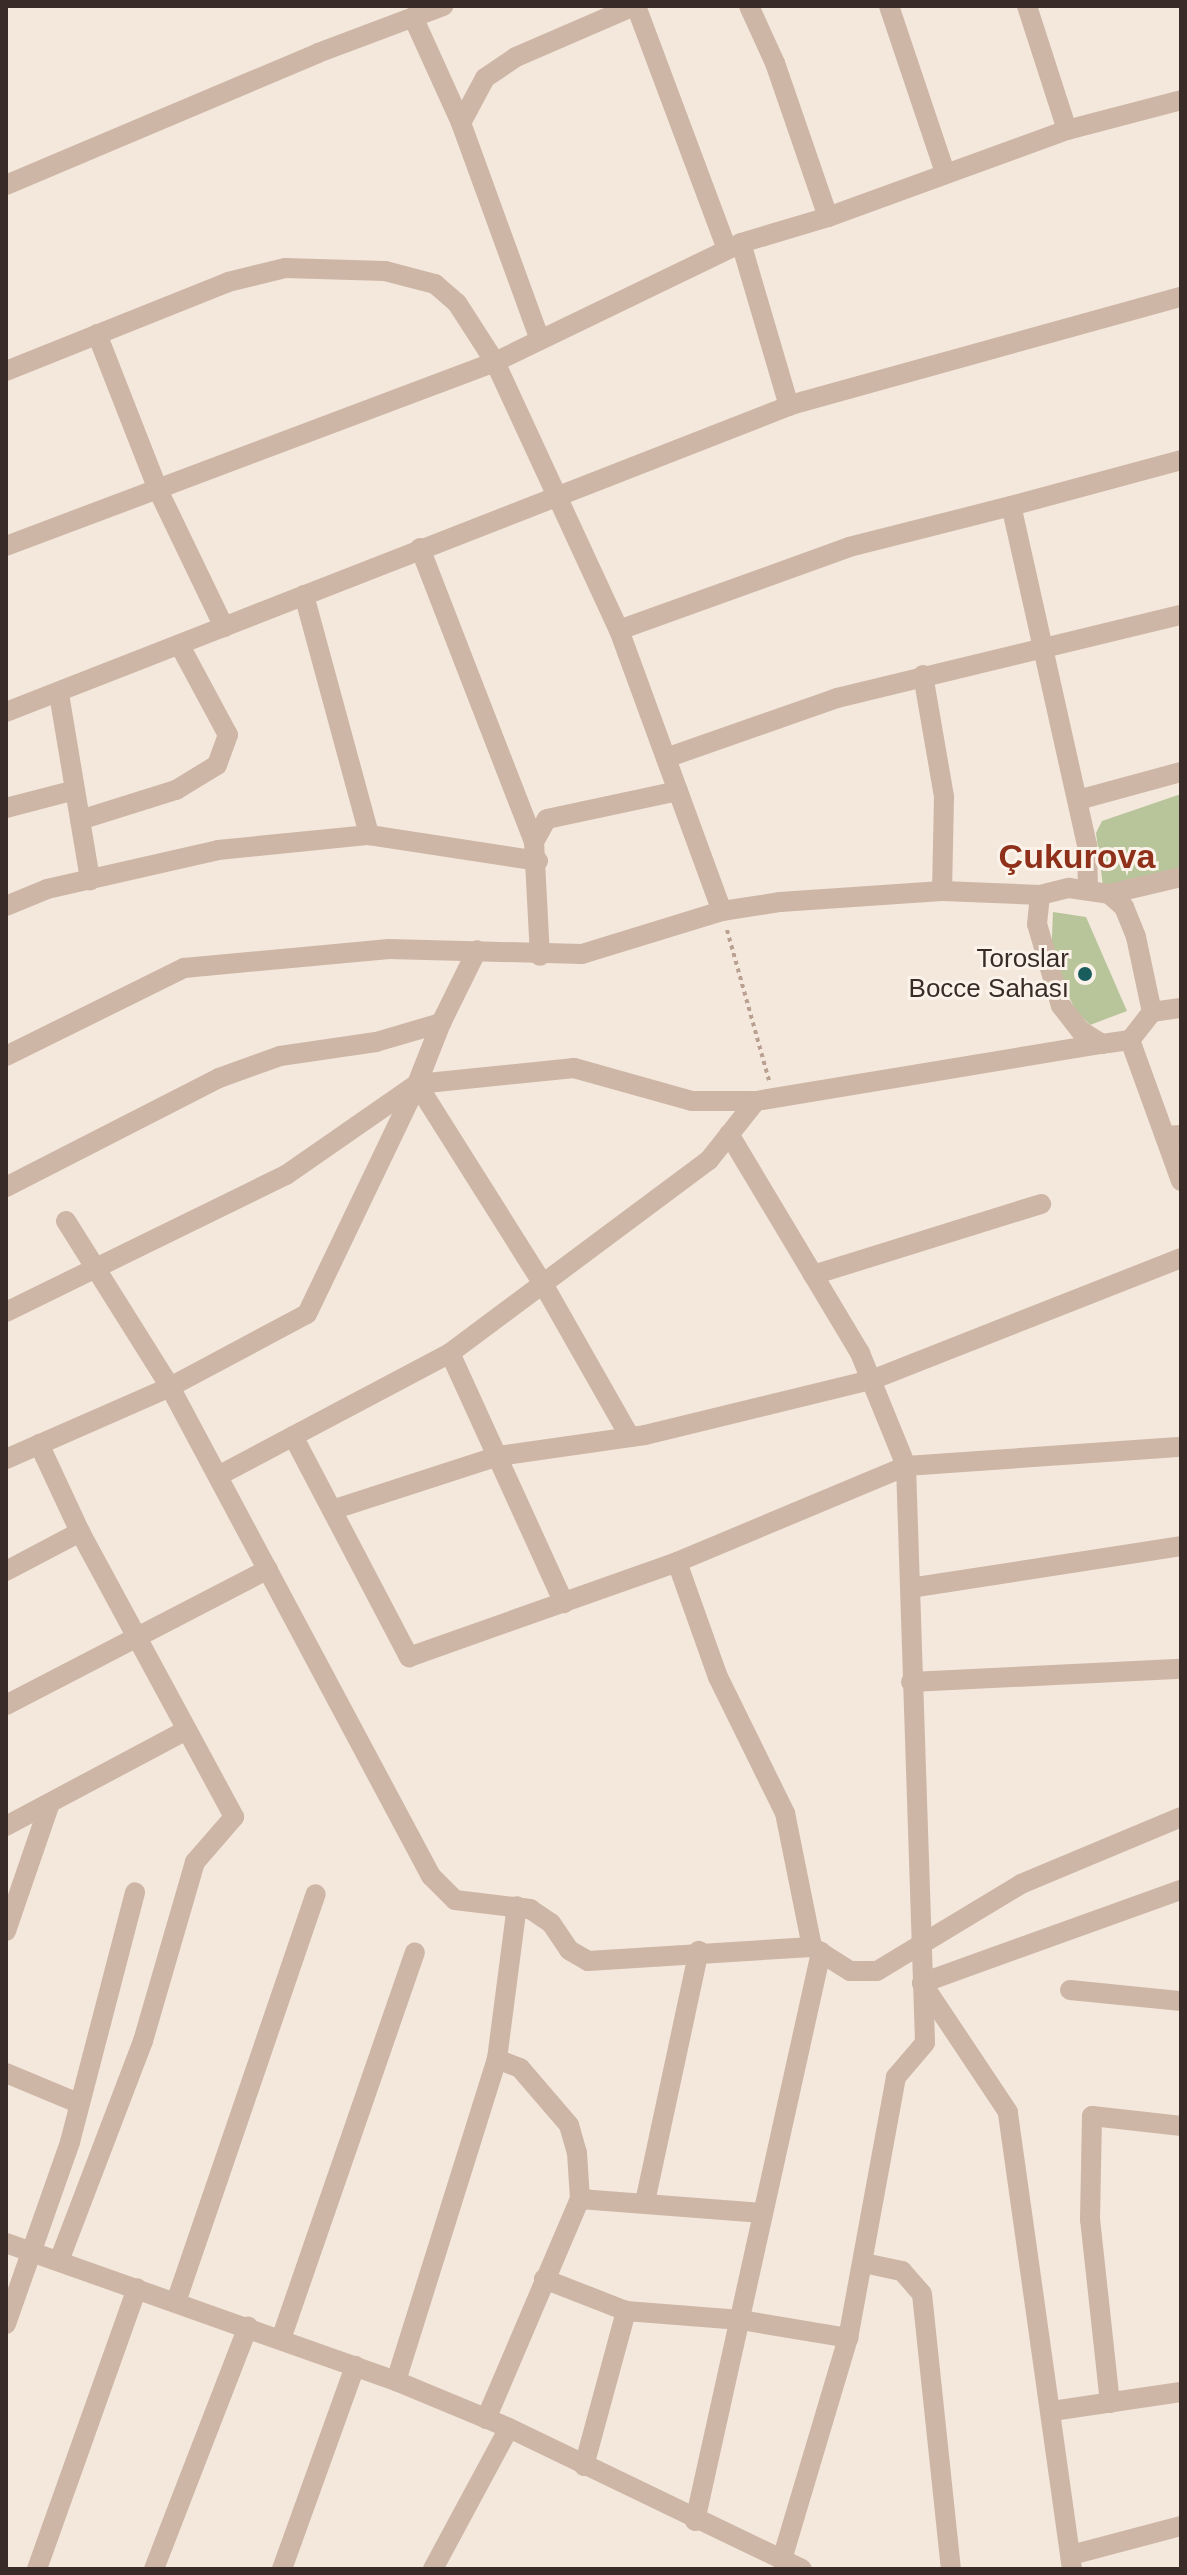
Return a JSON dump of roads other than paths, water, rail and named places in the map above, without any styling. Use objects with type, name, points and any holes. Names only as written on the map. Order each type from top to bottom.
[{"type":"street","points":[[6,185],[443,6]]},
{"type":"street","points":[[461,123],[485,78],[495,71],[635,6],[734,246],[789,406]]},
{"type":"street","points":[[749,6],[775,63],[828,217]]},
{"type":"street","points":[[889,6],[945,172]]},
{"type":"street","points":[[1027,6],[1067,130]]},
{"type":"street","points":[[413,17],[461,123],[540,340]]},
{"type":"street","points":[[6,546],[159,492],[495,362],[734,246],[828,217],[1067,130],[1181,100]]},
{"type":"street","points":[[6,371],[228,282],[285,268],[385,271],[435,284],[457,303],[495,362],[554,496],[619,630],[722,911]]},
{"type":"street","points":[[6,712],[59,694],[420,548],[789,406],[1181,297]]},
{"type":"street","points":[[97,334],[159,492],[224,627]]},
{"type":"street","points":[[619,630],[849,547],[1181,460]]},
{"type":"street","points":[[1011,506],[1078,800],[1087,845],[1088,889]]},
{"type":"street","points":[[420,548],[536,851],[540,956]]},
{"type":"street","points":[[304,595],[369,835]]},
{"type":"street","points":[[666,758],[837,698],[1044,644],[1181,615]]},
{"type":"street","points":[[80,820],[176,790],[217,765],[228,735],[180,646]]},
{"type":"street","points":[[923,675],[944,797],[942,891]]},
{"type":"street","points":[[59,694],[90,880]]},
{"type":"street","points":[[1078,800],[1181,772]]},
{"type":"street","points":[[6,808],[75,790]]},
{"type":"street","points":[[536,851],[547,819],[678,791]]},
{"type":"street","points":[[6,906],[90,880],[218,850],[369,835],[536,851]]},
{"type":"street","points":[[6,1056],[184,968],[389,949],[477,950],[540,956],[582,954],[722,911],[942,891],[1040,895],[1088,889],[1109,894],[1181,877]]},
{"type":"street","points":[[1109,894],[1124,907],[1136,937],[1152,1012]]},
{"type":"street","points":[[1040,895],[1039,936],[1061,1006],[1080,1030],[1102,1044]]},
{"type":"street","points":[[6,1459],[170,1387],[307,1314],[477,950]]},
{"type":"street","points":[[6,1312],[286,1175],[417,1084],[574,1068],[692,1101],[765,1099],[1130,1040],[1152,1012],[1181,1008]]},
{"type":"street","points":[[6,1187],[219,1078],[280,1056],[376,1042],[441,1023]]},
{"type":"street","points":[[1130,1040],[1173,1136],[1181,1181]]},
{"type":"street","points":[[417,1084],[543,1284],[630,1437]]},
{"type":"street","points":[[218,1476],[450,1353],[709,1160],[729,1134],[765,1099]]},
{"type":"street","points":[[729,1134],[874,1379],[906,1466],[925,2043],[896,2077],[848,2338],[782,2560]]},
{"type":"street","points":[[813,1275],[1041,1204]]},
{"type":"street","points":[[66,1221],[170,1387],[431,1876],[455,1900],[517,1906],[551,1923],[569,1950],[588,1961],[699,1951],[816,1950],[850,1971],[877,1971],[901,1960],[920,1942],[1021,1884],[1181,1817]]},
{"type":"street","points":[[332,1510],[498,1456],[630,1437],[874,1379],[1181,1258]]},
{"type":"street","points":[[450,1353],[564,1603]]},
{"type":"street","points":[[293,1436],[409,1657],[677,1562],[906,1466],[1181,1447]]},
{"type":"street","points":[[39,1444],[80,1532],[234,1817],[195,1862],[143,2041],[59,2261]]},
{"type":"street","points":[[6,1571],[80,1532]]},
{"type":"street","points":[[910,1588],[1181,1546]]},
{"type":"street","points":[[677,1562],[718,1677],[785,1813],[816,1950],[741,2320],[695,2521]]},
{"type":"street","points":[[6,1705],[137,1640],[268,1569]]},
{"type":"street","points":[[911,1682],[1181,1669]]},
{"type":"street","points":[[6,1826],[185,1731]]},
{"type":"street","points":[[6,1931],[50,1803]]},
{"type":"street","points":[[922,1983],[1181,1890]]},
{"type":"street","points":[[6,2324],[32,2252],[78,2103],[135,1892]]},
{"type":"street","points":[[176,2302],[316,1894]]},
{"type":"street","points":[[396,2381],[497,2059],[517,1906]]},
{"type":"street","points":[[645,2202],[699,1951]]},
{"type":"street","points":[[281,2339],[415,1953]]},
{"type":"street","points":[[922,1983],[1008,2112],[1072,2562],[1181,2526]]},
{"type":"street","points":[[1070,1990],[1181,2001]]},
{"type":"street","points":[[486,2419],[580,2199],[577,2153],[569,2125],[520,2068],[497,2059]]},
{"type":"street","points":[[6,2073],[78,2103]]},
{"type":"street","points":[[1110,2403],[1090,2220],[1092,2116],[1181,2126]]},
{"type":"street","points":[[580,2199],[762,2213]]},
{"type":"street","points":[[6,2243],[396,2381],[509,2428],[695,2521],[802,2569]]},
{"type":"street","points":[[864,2263],[902,2271],[922,2294],[951,2569]]},
{"type":"street","points":[[544,2279],[626,2311],[741,2320],[848,2338]]},
{"type":"street","points":[[37,2569],[137,2288]]},
{"type":"street","points":[[584,2466],[626,2311]]},
{"type":"street","points":[[154,2569],[248,2327]]},
{"type":"street","points":[[282,2569],[355,2366]]},
{"type":"street","points":[[1052,2411],[1181,2392]]},
{"type":"street","points":[[433,2569],[509,2428]]},
{"type":"place","name":"Toroslar Bocce Sahası","points":[[1085,974]]},
{"type":"district","name":"Çukurova","points":[[1077,857]]}]
